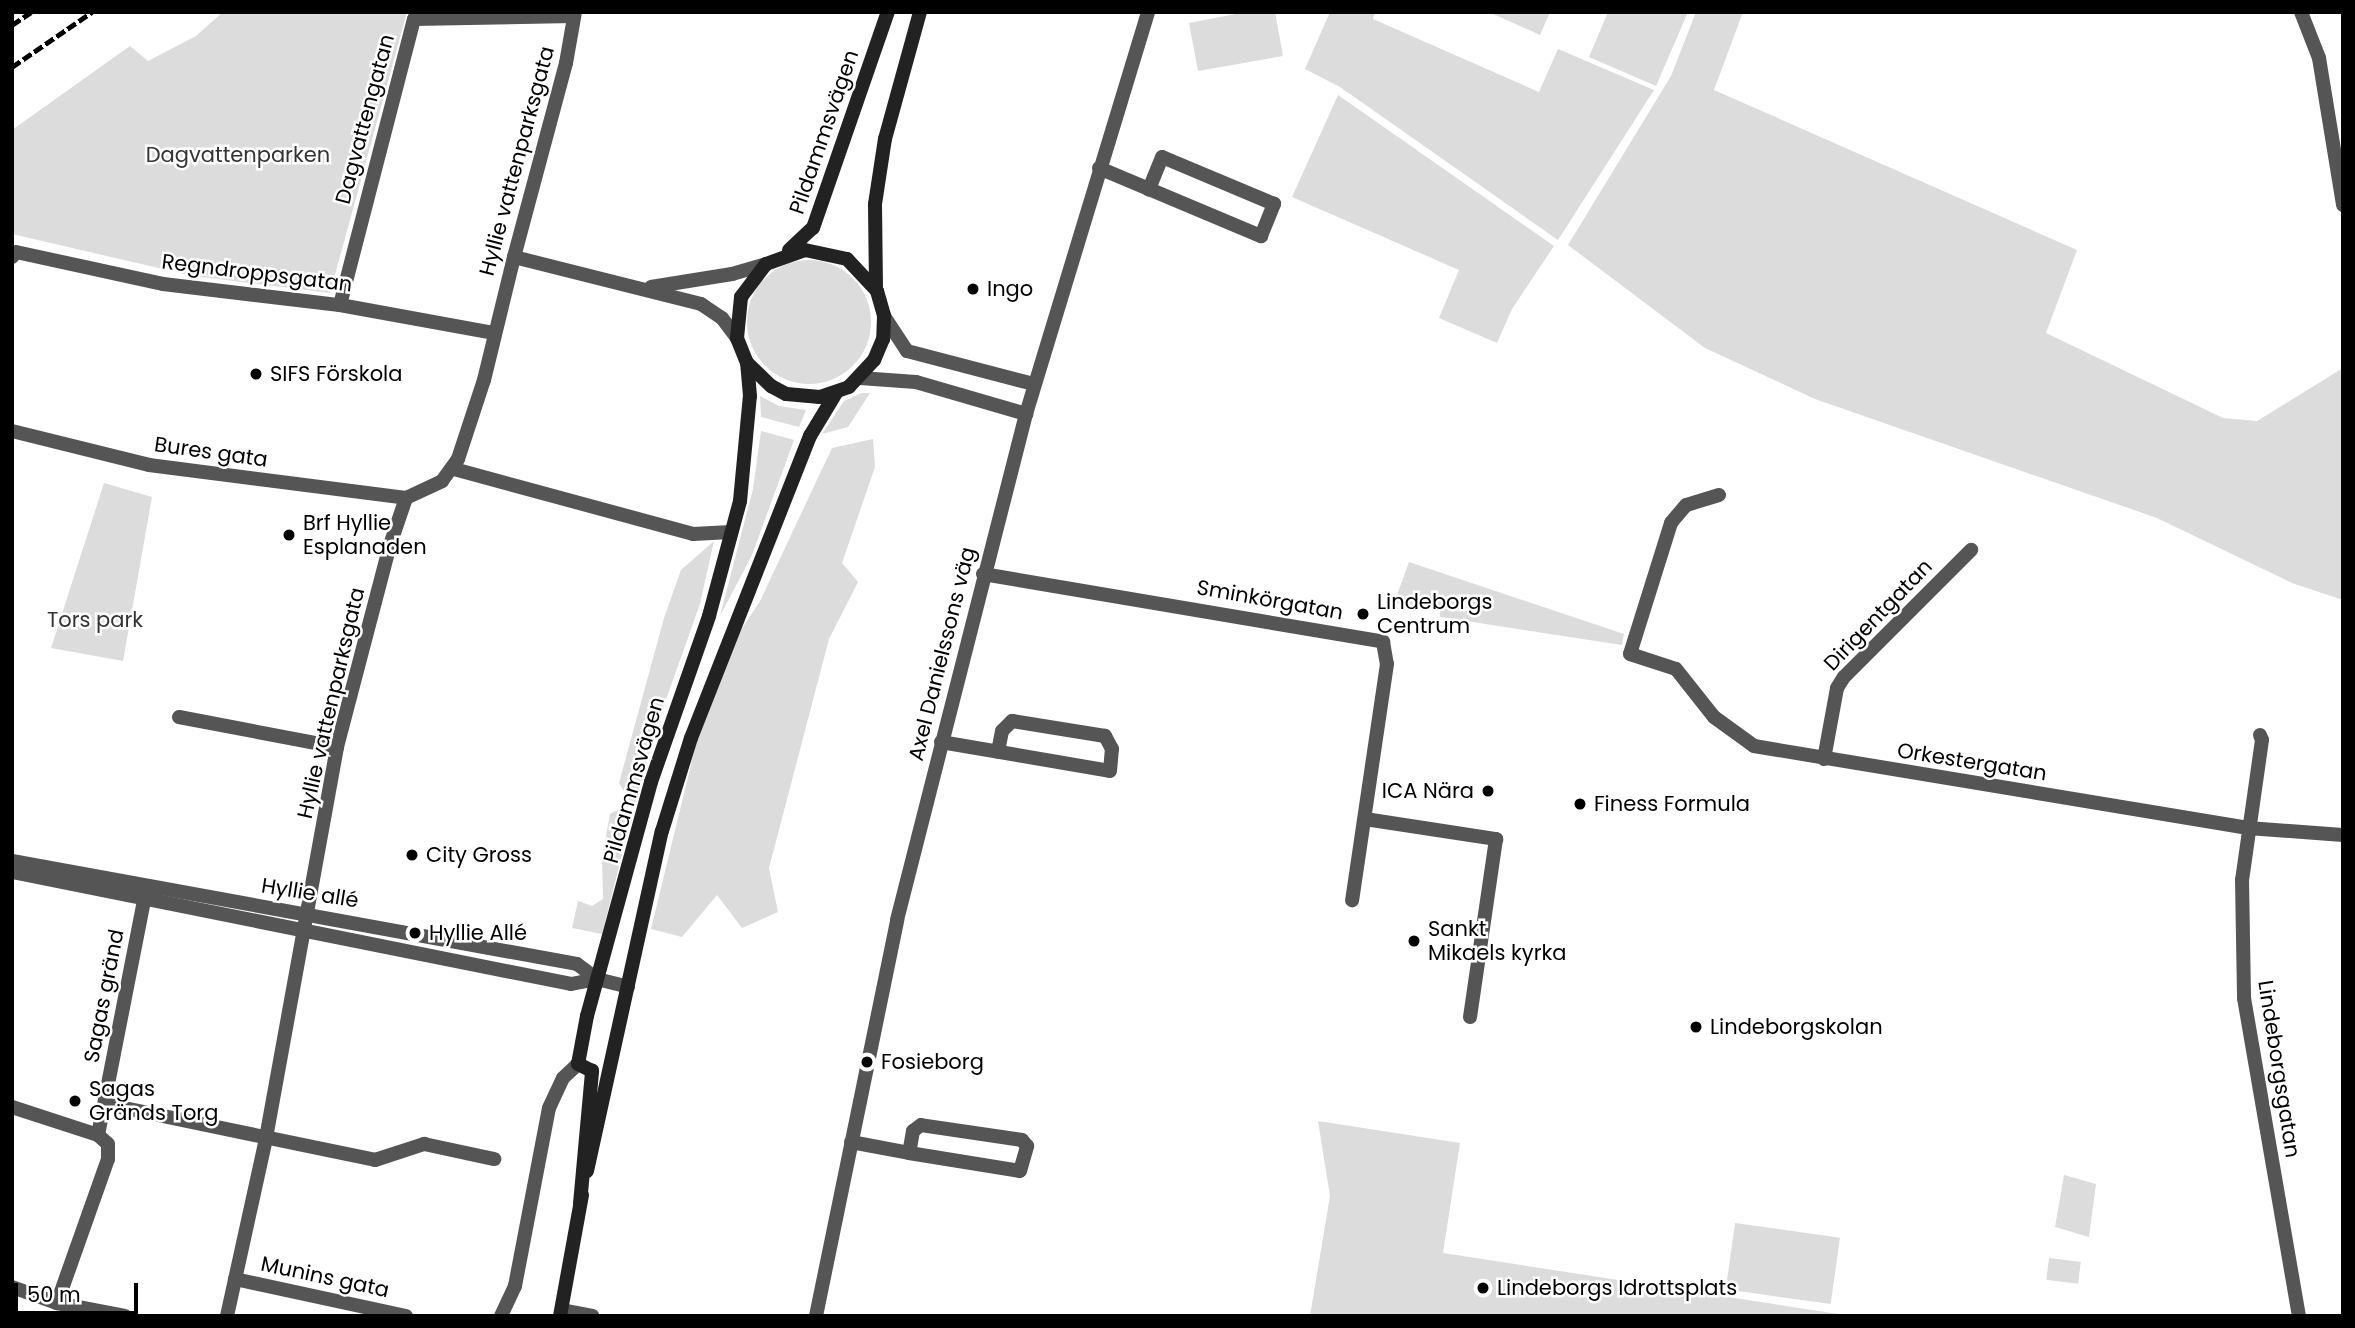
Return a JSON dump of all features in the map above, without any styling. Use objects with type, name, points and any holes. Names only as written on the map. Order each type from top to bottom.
[{"type":"main road","name":"Pildammsvägen","points":[[580,1204],[592,1071],[578,1064],[597,979],[622,900],[655,770],[709,616],[731,532],[748,450],[747,363],[737,338],[741,297],[766,264],[783,254],[813,228],[888,12]]},
{"type":"main road","name":"Pildammsvägen","points":[[747,363],[771,386],[786,394],[820,397],[836,393],[860,378],[874,360],[884,316],[877,291],[875,204],[885,139],[920,12]]},
{"type":"main road","name":"Pildammsvägen","points":[[783,254],[805,250],[837,255],[864,273],[877,291]]},
{"type":"main road","name":"Pildammsvägen","points":[[561,1313],[580,1204],[662,831],[691,738],[810,436],[836,393]]},
{"type":"street","name":"Axel Danielssons väg","points":[[816,1316],[885,972],[983,574],[1034,384],[1148,12]]},
{"type":"street","points":[[2301,12],[2319,58],[2343,205]]},
{"type":"street","name":"Hyllie vattenparksgata","points":[[454,469],[494,333],[574,14]]},
{"type":"street","name":"Dagvattengatan","points":[[340,304],[414,19],[574,14]]},
{"type":"street","points":[[1099,168],[1149,189],[1261,236],[1274,204],[1162,157],[1149,189]]},
{"type":"street","name":"Regndroppsgatan","points":[[13,253],[163,284],[340,304],[494,333]]},
{"type":"street","points":[[514,257],[701,304],[722,318],[737,338]]},
{"type":"street","points":[[640,288],[732,274],[766,264]]},
{"type":"street","points":[[884,316],[907,351],[1034,384]]},
{"type":"street","points":[[860,378],[916,382],[1027,414]]},
{"type":"street","name":"Bures gata","points":[[12,431],[149,465],[406,498]]},
{"type":"street","points":[[406,498],[430,489],[454,469],[693,534],[731,532]]},
{"type":"street","name":"Orkestergatan","points":[[1719,495],[1686,505],[1671,523],[1630,654],[1676,669],[1714,717],[1754,746],[1824,760],[2249,828],[2343,835]]},
{"type":"street","name":"Hyllie vattenparksgata","points":[[227,1316],[266,1138],[337,747],[406,498]]},
{"type":"street","name":"Dirigentgatan","points":[[1824,760],[1837,688],[1844,677],[1971,550]]},
{"type":"street","name":"Sminkörgatan","points":[[983,574],[1383,642],[1387,664],[1366,813]]},
{"type":"street","points":[[179,717],[337,747]]},
{"type":"street","points":[[941,742],[1110,771],[1112,749],[1105,736],[1012,721],[1002,731],[998,751]]},
{"type":"street","name":"Lindeborgsgatan","points":[[2259,735],[2262,740],[2249,828],[2240,931],[2244,998],[2299,1316]]},
{"type":"street","points":[[1352,900],[1366,813],[1496,839],[1470,1017]]},
{"type":"street","name":"Hyllie allé","points":[[12,861],[577,964],[597,979],[628,987]]},
{"type":"street","name":"Hyllie allé","points":[[12,872],[145,896],[302,932],[571,984],[597,979]]},
{"type":"street","name":"Sagas gränd","points":[[57,1303],[108,1159],[108,1143],[98,1135],[145,896]]},
{"type":"street","points":[[501,1316],[515,1286],[549,1108],[563,1078],[578,1064]]},
{"type":"street","points":[[105,1104],[375,1160],[424,1144],[494,1159]]},
{"type":"street","points":[[12,1107],[98,1135]]},
{"type":"street","points":[[851,1142],[909,1153],[1020,1171],[1027,1146],[1022,1140],[921,1125],[912,1131],[909,1153]]},
{"type":"street","name":"Munins gata","points":[[235,1279],[406,1316]]},
{"type":"street","points":[[12,1287],[57,1303],[125,1316]]},
{"type":"street","points":[[561,1313],[592,1316]]},
{"type":"green space","name":"Dagvattenparken","points":[[223,12],[407,12],[330,293],[193,276],[12,234],[12,130],[130,46],[148,61],[196,36]]},
{"type":"green space","points":[[1246,12],[1275,12],[1283,56],[1198,71],[1189,23]]},
{"type":"green space","points":[[1330,12],[1375,12],[1373,19],[1539,92],[1558,49],[1654,90],[1558,240],[1340,87],[1305,69]]},
{"type":"green space","points":[[1489,12],[1550,12],[1540,35]]},
{"type":"green space","points":[[1608,12],[1688,12],[1656,86],[1589,57]]},
{"type":"green space","points":[[1696,12],[1743,12],[1714,90],[2077,250],[2046,333],[2223,418],[2257,421],[2343,368],[2343,600],[2292,583],[2157,518],[1815,399],[1705,348],[1568,245],[1671,76]]},
{"type":"green space","points":[[1338,95],[1554,246],[1512,309],[1497,343],[1439,318],[1459,270],[1292,197]]},
{"type":"green space","points":[[809,260],[833,265],[853,278],[866,298],[871,322],[866,346],[853,366],[833,379],[809,384],[785,379],[765,366],[752,346],[747,322],[752,298],[765,278],[785,265]]},
{"type":"green space","points":[[862,393],[870,393],[848,427],[822,434],[844,401]]},
{"type":"green space","points":[[760,396],[779,406],[806,410],[799,427],[761,417]]},
{"type":"green space","points":[[761,431],[794,440],[752,555],[720,616],[753,489]]},
{"type":"green space","points":[[873,439],[875,467],[842,563],[858,582],[829,639],[769,868],[778,912],[742,928],[717,895],[682,937],[651,929],[698,736],[730,647],[760,601],[832,448]]},
{"type":"green space","name":"Tors park","points":[[104,483],[152,497],[123,661],[51,648]]},
{"type":"green space","points":[[714,541],[700,604],[658,722],[634,808],[619,783],[664,618],[681,570]]},
{"type":"green space","points":[[1409,562],[1624,634],[1622,645],[1440,617],[1440,610],[1394,603]]},
{"type":"green space","points":[[619,809],[627,819],[627,835],[602,934],[572,928],[578,901],[592,906],[603,899],[602,858],[610,814]]},
{"type":"green space","points":[[1318,1121],[1460,1143],[1443,1253],[1851,1316],[1310,1316],[1330,1196]]},
{"type":"green space","points":[[2064,1175],[2096,1184],[2089,1237],[2055,1227]]},
{"type":"green space","points":[[1735,1223],[1840,1238],[1831,1304],[1726,1289]]},
{"type":"green space","points":[[2049,1258],[2081,1262],[2078,1284],[2046,1280]]},
{"type":"railway","points":[[12,25],[31,12]]},
{"type":"railway","points":[[12,67],[92,12]]},
{"type":"place","name":"Ingo","points":[[973,289]]},
{"type":"place","name":"SIFS Förskola","points":[[256,374]]},
{"type":"place","name":"Brf Hyllie Esplanaden","points":[[289,535]]},
{"type":"place","name":"Lindeborgs Centrum","points":[[1363,614]]},
{"type":"place","name":"ICA Nära","points":[[1488,791]]},
{"type":"place","name":"Finess Formula","points":[[1580,804]]},
{"type":"place","name":"City Gross","points":[[412,855]]},
{"type":"place","name":"Hyllie Allé","points":[[415,933]]},
{"type":"place","name":"Sankt Mikaels kyrka","points":[[1414,941]]},
{"type":"place","name":"Lindeborgskolan","points":[[1696,1027]]},
{"type":"place","name":"Fosieborg","points":[[867,1062]]},
{"type":"place","name":"Sagas Gränds Torg","points":[[75,1101]]},
{"type":"place","name":"Lindeborgs Idrottsplats","points":[[1483,1288]]}]
